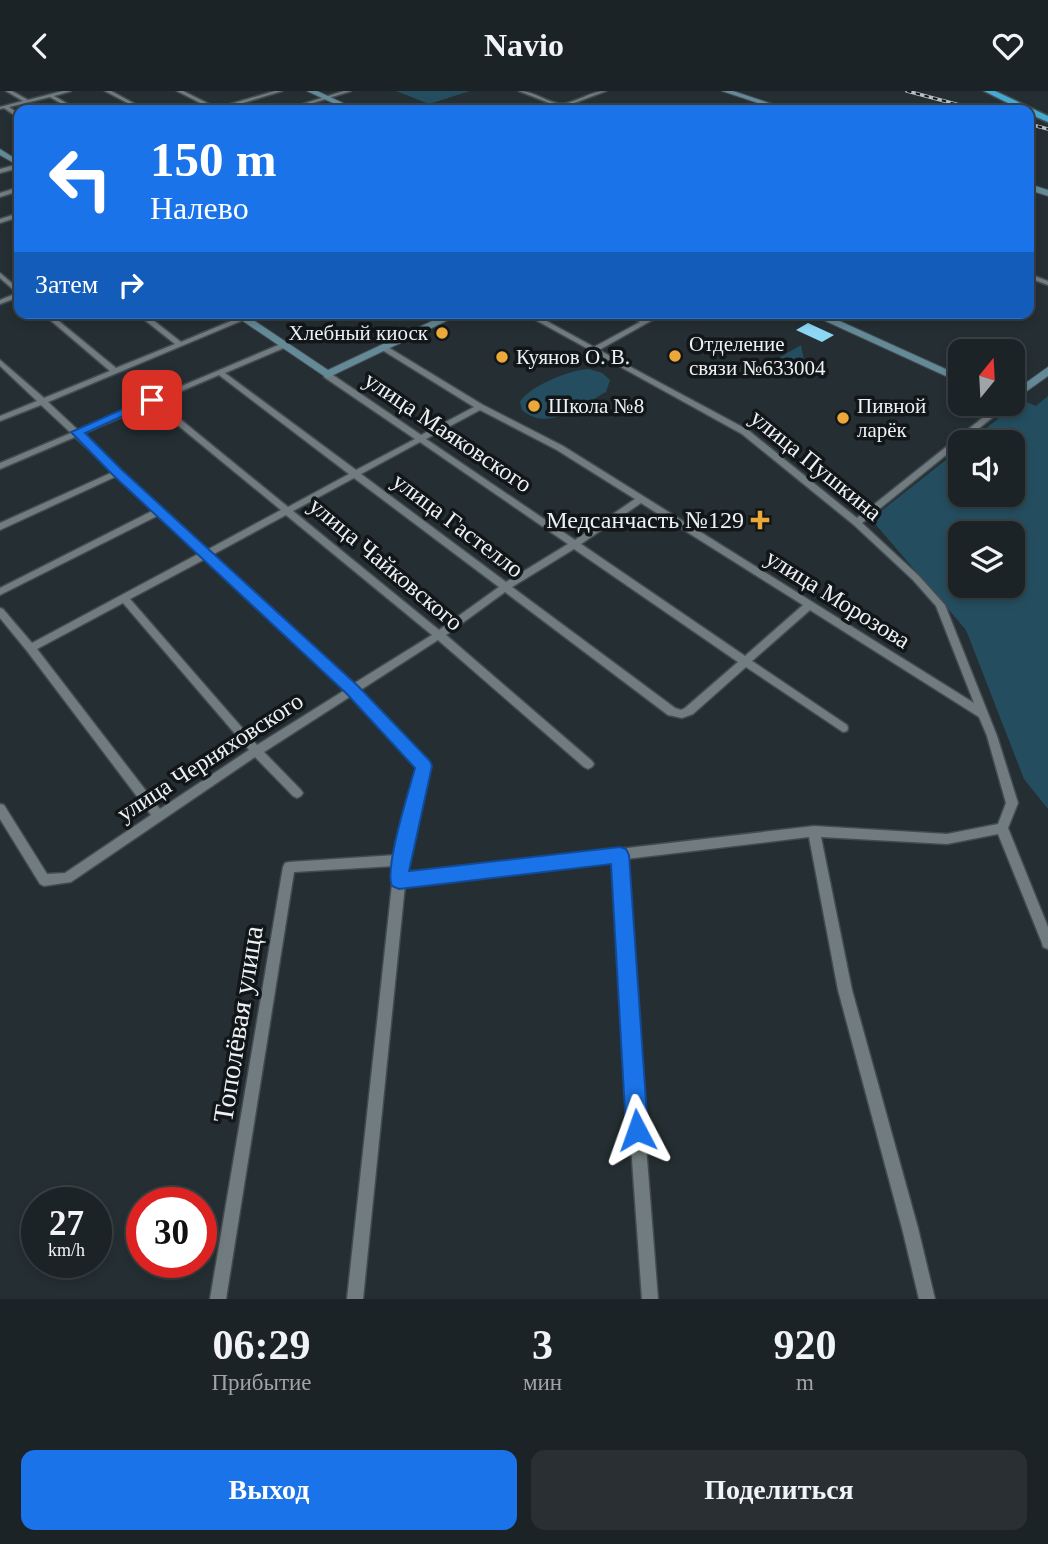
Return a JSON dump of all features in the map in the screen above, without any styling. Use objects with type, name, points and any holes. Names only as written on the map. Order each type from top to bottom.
[{"type":"highway","points":[[988,91],[1018,105]]},
{"type":"street","points":[[8,91],[27,101]]},
{"type":"street","points":[[2,108],[69,91]]},
{"type":"street","points":[[107,91],[134,105]]},
{"type":"street","points":[[179,91],[206,105]]},
{"type":"street","points":[[233,105],[280,91]]},
{"type":"street","points":[[311,91],[343,105]]},
{"type":"street","points":[[303,105],[349,91]]},
{"type":"street","points":[[521,91],[559,105]]},
{"type":"street","points":[[565,105],[604,91]]},
{"type":"street","points":[[726,91],[770,105]]},
{"type":"street","points":[[51,96],[67,105]]},
{"type":"street","points":[[0,221],[14,217]]},
{"type":"street","points":[[0,275],[14,288]]},
{"type":"street","points":[[52,319],[116,372]]},
{"type":"street","points":[[147,319],[181,345]]},
{"type":"street","points":[[0,419],[181,345],[234,319]]},
{"type":"street","name":"улица Маяковского","points":[[244,319],[843,728]]},
{"type":"street","points":[[327,375],[445,319]]},
{"type":"street","name":"улица Пушкина","points":[[538,319],[745,432],[857,523],[916,578],[940,605],[992,736],[1012,803],[1002,828]]},
{"type":"street","points":[[639,319],[645,322]]},
{"type":"street","points":[[596,349],[651,319]]},
{"type":"street","points":[[826,319],[948,374]]},
{"type":"street","points":[[0,466],[283,345]]},
{"type":"street","name":"улица Морозова","points":[[383,348],[480,407],[561,448],[983,714]]},
{"type":"street","points":[[0,362],[352,690],[424,766],[401,860],[355,1299]]},
{"type":"street","points":[[1026,388],[1048,370]]},
{"type":"street","name":"улица Гастелло","points":[[219,372],[672,712],[682,714],[689,711],[745,661]]},
{"type":"street","name":"улица Чайковского","points":[[152,400],[439,635],[588,764]]},
{"type":"street","points":[[32,648],[480,407]]},
{"type":"street","points":[[857,523],[989,417]]},
{"type":"street","points":[[0,527],[117,473]]},
{"type":"street","name":"улица Черняховского","points":[[0,809],[44,880],[66,878],[642,499]]},
{"type":"street","points":[[0,592],[160,511]]},
{"type":"street","points":[[124,598],[256,751],[297,793]]},
{"type":"street","points":[[745,661],[810,604]]},
{"type":"street","points":[[1,616],[32,648],[158,816]]},
{"type":"street","points":[[399,880],[814,831],[947,839],[1002,828],[1048,943]]},
{"type":"street","points":[[814,831],[845,990],[927,1299]]},
{"type":"street","points":[[620,855],[628,1005],[650,1299]]},
{"type":"street","name":"Тополёвая улица","points":[[218,1299],[289,867],[401,860]]},
{"type":"shaded area","points":[[396,91],[470,91],[429,104]]},
{"type":"shaded area","points":[[801,345],[804,361],[778,378],[758,370]]},
{"type":"shaded area","points":[[589,369],[602,373],[610,380],[606,392],[554,418],[543,419],[522,410],[520,402],[532,390],[562,375]]},
{"type":"shaded area","points":[[1048,396],[1048,809],[1024,779],[966,630],[871,519],[948,458],[948,507],[1025,507],[1025,430],[984,430],[1000,417],[1026,417],[1026,402],[1036,406]]},
{"type":"building","points":[[808,323],[834,335],[822,342],[796,330]]},
{"type":"railway","points":[[907,91],[959,105]]},
{"type":"railway","points":[[1034,125],[1048,129]]},
{"type":"place","name":"Хлебный киоск","points":[[442,333]]},
{"type":"place","name":"Отделение связи №633004","points":[[675,356]]},
{"type":"place","name":"Куянов О. В.","points":[[502,357]]},
{"type":"place","name":"Школа №8","points":[[534,406]]},
{"type":"place","name":"Пивной ларёк","points":[[843,418]]},
{"type":"place","name":"Медсанчасть №129","points":[[760,520]]},
{"type":"route","points":[[152,400],[77,432],[117,473],[208,554],[352,690],[424,766],[401,860],[399,880],[620,855],[637,1130]]}]
